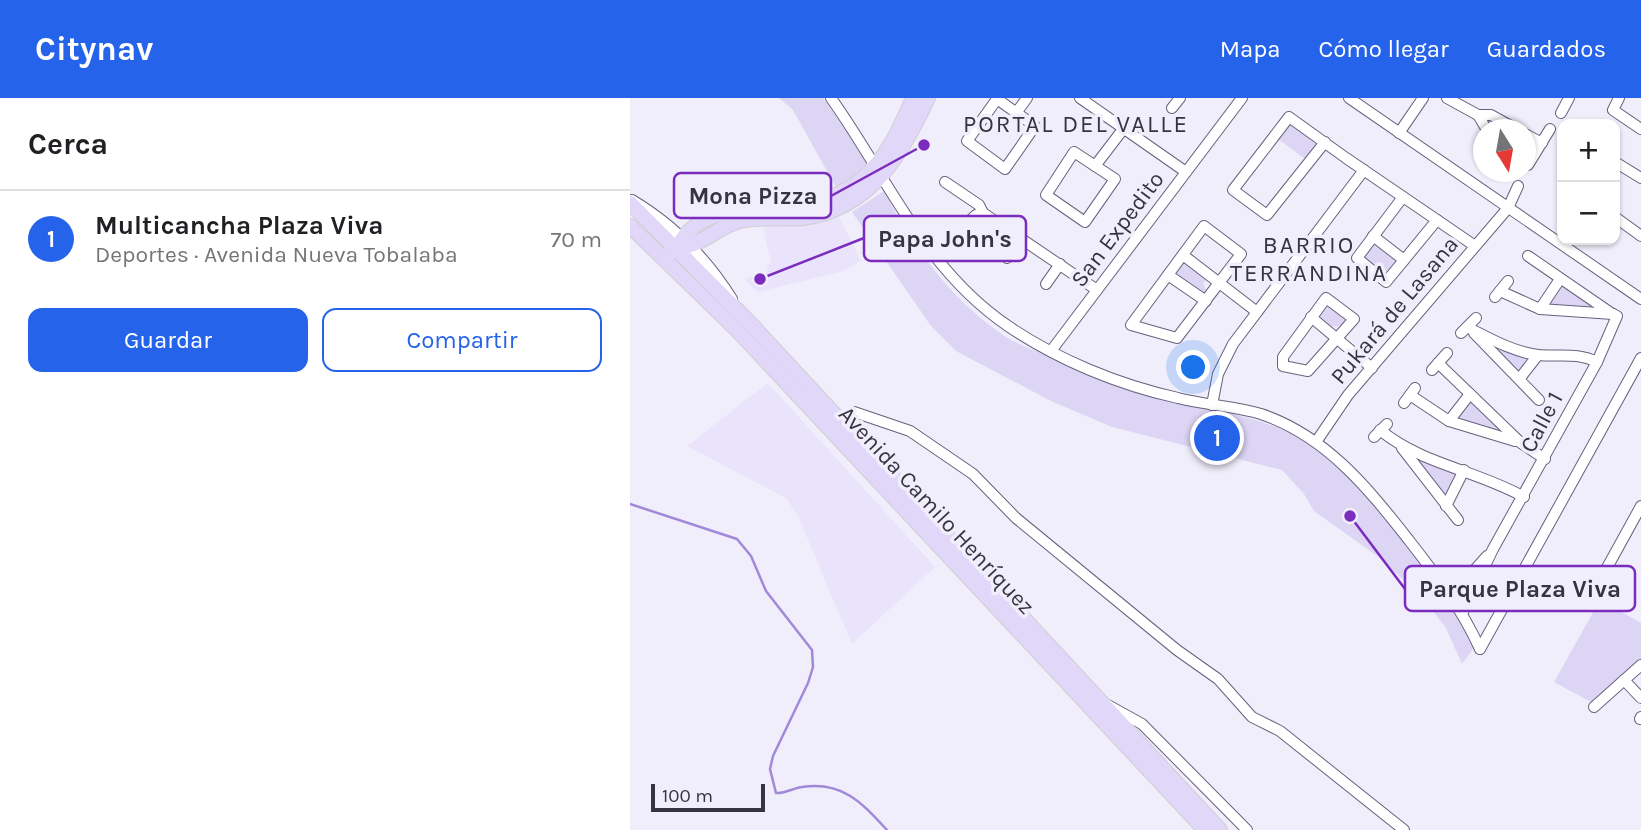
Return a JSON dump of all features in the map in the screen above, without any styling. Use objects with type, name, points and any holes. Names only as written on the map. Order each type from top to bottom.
[{"type":"main road","points":[[671,267],[683,245],[749,206],[795,206],[824,200],[879,171],[904,147],[928,98]]},
{"type":"main road","points":[[879,171],[910,99]]},
{"type":"main road","name":"Avenida Camilo Henríquez","points":[[630,201],[683,245],[740,314],[1220,830]]},
{"type":"main road","points":[[630,213],[662,244],[683,245]]},
{"type":"main road","name":"Avenida Camilo Henríquez","points":[[630,226],[736,329],[1205,830]]},
{"type":"street","points":[[831,98],[931,256],[980,305],[1007,326],[1051,351],[1142,388],[1263,415],[1317,442],[1366,488],[1452,594],[1464,612],[1480,649],[1641,358]]},
{"type":"street","points":[[1016,113],[1027,98]]},
{"type":"street","points":[[1080,98],[1186,172]]},
{"type":"street","points":[[1172,108],[1180,98]]},
{"type":"street","name":"San Expedito","points":[[1051,351],[1242,98]]},
{"type":"street","points":[[1349,98],[1641,299]]},
{"type":"street","points":[[1399,133],[1423,98]]},
{"type":"street","points":[[1447,98],[1478,115],[1491,115],[1498,119]]},
{"type":"street","points":[[1619,98],[1614,110],[1641,129]]},
{"type":"street","points":[[997,99],[1016,113],[1035,126],[1005,169],[967,141],[997,99]]},
{"type":"street","points":[[1478,115],[1480,119]]},
{"type":"street","points":[[1325,142],[1267,215],[1233,190],[1289,117],[1475,246]]},
{"type":"street","points":[[1095,166],[1124,128]]},
{"type":"street","points":[[1536,150],[1550,129]]},
{"type":"street","points":[[1536,140],[1542,143]]},
{"type":"street","points":[[1074,152],[1095,166],[1115,179],[1085,222],[1046,195],[1074,152]]},
{"type":"street","points":[[1620,165],[1641,178]]},
{"type":"street","points":[[1212,405],[1222,363],[1364,170]]},
{"type":"street","points":[[945,182],[979,205],[983,213],[1097,290]]},
{"type":"street","name":"Pukará de Lasana","points":[[1317,442],[1372,368],[1508,208],[1518,186]]},
{"type":"street","points":[[1403,197],[1357,258],[1386,282],[1437,220]]},
{"type":"street","points":[[931,256],[976,215],[983,213]]},
{"type":"street","points":[[1620,221],[1641,236]]},
{"type":"street","points":[[1204,226],[1241,254],[1220,282],[1177,338],[1131,325],[1204,226]]},
{"type":"street","points":[[1373,236],[1404,260]]},
{"type":"street","points":[[1007,258],[1022,238]]},
{"type":"street","points":[[1183,254],[1257,312]]},
{"type":"street","points":[[1528,256],[1613,314]]},
{"type":"street","points":[[1046,284],[1060,264]]},
{"type":"street","points":[[1168,275],[1206,301]]},
{"type":"street","points":[[1541,310],[1560,279]]},
{"type":"street","points":[[1508,281],[1497,294],[1541,310],[1613,314]]},
{"type":"street","points":[[1326,299],[1354,317],[1308,371],[1283,366],[1283,357],[1311,317],[1326,299]]},
{"type":"street","name":"Calle 1","points":[[1464,612],[1493,549],[1524,498],[1616,324],[1617,316],[1613,314]]},
{"type":"street","points":[[1311,317],[1372,368]]},
{"type":"street","points":[[1464,330],[1476,318]]},
{"type":"street","points":[[1464,330],[1538,355],[1578,354],[1597,362]]},
{"type":"street","points":[[1464,330],[1520,378],[1539,400]]},
{"type":"street","points":[[1447,353],[1435,367],[1469,394],[1521,443],[1545,458]]},
{"type":"street","points":[[1520,378],[1538,355]]},
{"type":"street","points":[[1449,421],[1469,394]]},
{"type":"street","points":[[1410,395],[1449,421],[1521,443]]},
{"type":"street","points":[[854,412],[910,431],[973,474],[1025,525],[1177,650],[1218,679],[1252,717],[1280,731],[1405,830]]},
{"type":"street","points":[[1380,430],[1402,448],[1458,520]]},
{"type":"street","points":[[1402,448],[1464,470],[1524,498]]},
{"type":"street","points":[[1446,506],[1464,470]]},
{"type":"street","points":[[1592,595],[1641,506]]},
{"type":"street","name":"Calle 1","points":[[1452,594],[1493,549]]},
{"type":"street","points":[[1594,707],[1641,665]]},
{"type":"street","points":[[1624,680],[1641,698]]},
{"type":"street","points":[[1101,702],[1142,724],[1247,830]]},
{"type":"shaded area","points":[[779,98],[823,98],[871,166],[837,189],[793,110]]},
{"type":"shaded area","points":[[1290,123],[1319,145],[1308,161],[1278,139]]},
{"type":"shaded area","points":[[884,191],[907,232],[948,287],[981,319],[1007,338],[1134,391],[1268,424],[1303,440],[1324,455],[1373,504],[1443,595],[1475,646],[1462,664],[1446,628],[1424,599],[1380,558],[1314,511],[1304,494],[1282,470],[1112,427],[1051,401],[956,351],[931,326],[852,212]]},
{"type":"shaded area","points":[[838,215],[861,261],[843,271],[758,292],[744,279],[768,273],[767,265],[771,264],[763,227],[797,226]]},
{"type":"shaded area","points":[[1373,242],[1397,261],[1383,275],[1361,258]]},
{"type":"shaded area","points":[[1186,259],[1208,276],[1203,284],[1207,291],[1204,295],[1173,275]]},
{"type":"shaded area","points":[[1563,285],[1600,310],[1548,307]]},
{"type":"shaded area","points":[[1329,300],[1352,317],[1338,326],[1330,326],[1321,321],[1316,317]]},
{"type":"shaded area","points":[[1477,334],[1531,356],[1520,374]]},
{"type":"shaded area","points":[[768,383],[935,567],[852,644],[798,516],[786,498],[687,446]]},
{"type":"shaded area","points":[[1468,399],[1512,436],[1455,418]]},
{"type":"shaded area","points":[[1416,456],[1463,472],[1446,506],[1417,471]]},
{"type":"shaded area","points":[[1600,600],[1641,623],[1641,660],[1593,703],[1554,682]]},
{"type":"waterway","points":[[630,504],[737,539],[751,556],[766,591],[812,650],[813,667],[808,683],[773,756],[770,769],[776,793],[802,787],[829,787],[860,803],[887,830]]},
{"type":"place","name":"Mona Pizza","points":[[924,145]]},
{"type":"place","name":"Papa John's","points":[[760,279]]},
{"type":"place","name":"Multicancha Plaza Viva","points":[[1217,438]]},
{"type":"place","name":"Parque Plaza Viva","points":[[1350,516]]},
{"type":"district","name":"PORTAL DEL VALLE","points":[[1076,124]]},
{"type":"district","name":"BARRIO TERRANDINA","points":[[1309,259]]}]
